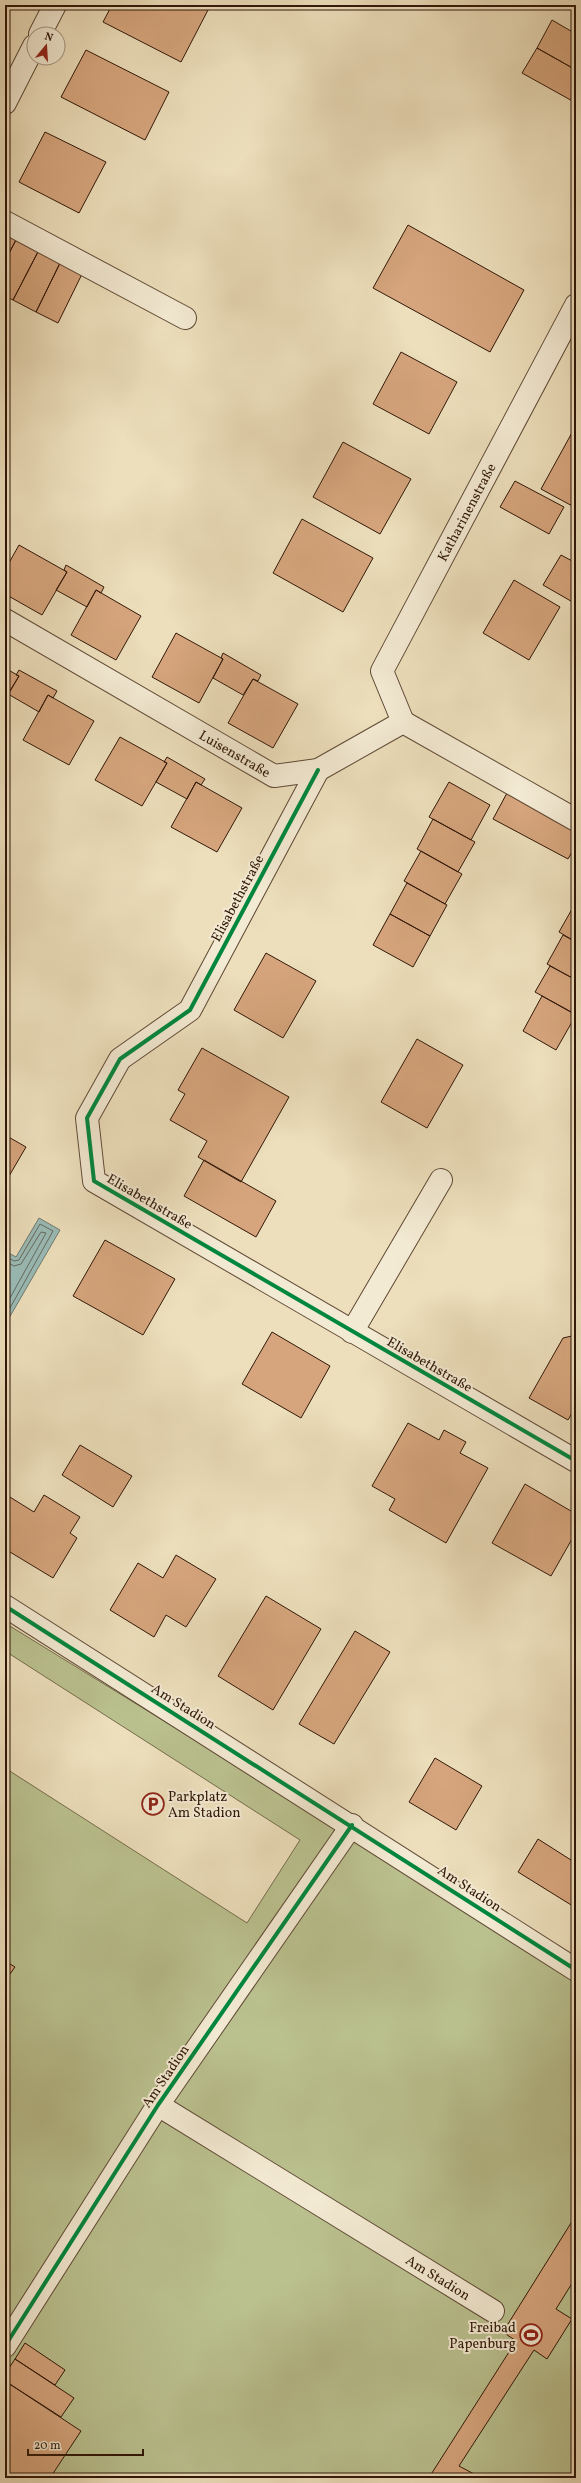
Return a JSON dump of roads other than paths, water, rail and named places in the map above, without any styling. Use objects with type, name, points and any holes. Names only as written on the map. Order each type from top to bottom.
[{"type":"street","points":[[44,26],[55,5]]},
{"type":"street","points":[[5,102],[26,61]]},
{"type":"street","points":[[5,222],[185,318]]},
{"type":"street","name":"Katharinenstraße","points":[[403,722],[382,671],[576,305]]},
{"type":"street","name":"Luisenstraße","points":[[5,620],[274,776],[318,770],[403,722]]},
{"type":"street","points":[[403,722],[576,820]]},
{"type":"street","name":"Elisabethstraße","points":[[318,770],[190,1010],[120,1059],[87,1118],[94,1181],[576,1461]]},
{"type":"street","points":[[352,1332],[441,1180]]},
{"type":"street","name":"Am Stadion","points":[[5,1606],[352,1825],[576,1970]]},
{"type":"street","name":"Am Stadion","points":[[5,2346],[158,2105],[352,1825]]},
{"type":"street","name":"Am Stadion","points":[[158,2105],[494,2311]]},
{"type":"water","points":[[39,1218],[60,1230],[5,1325],[5,1251],[16,1257]]},
{"type":"place","name":"Parkplatz Am Stadion","points":[[153,1804]]},
{"type":"place","name":"Freibad Papenburg","points":[[531,2335]]}]
